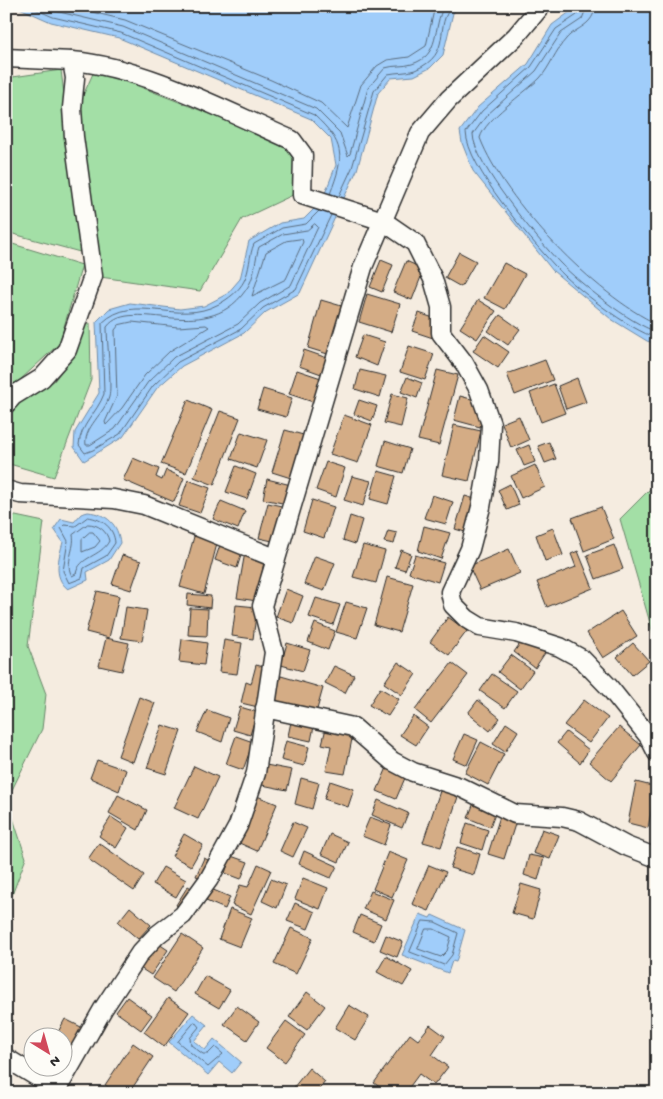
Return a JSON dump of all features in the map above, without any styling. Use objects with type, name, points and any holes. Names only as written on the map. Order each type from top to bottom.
[{"type":"street","points":[[6,1058],[56,1091],[103,1009],[140,953],[157,935],[183,915],[209,879],[238,826],[256,773],[274,652],[262,606],[363,268],[420,132],[449,99],[516,36],[541,6]]},
{"type":"street","points":[[6,58],[99,63],[145,77],[292,140],[303,155],[302,195],[382,222],[415,243],[433,279],[441,307],[441,333],[464,363],[479,390],[491,424],[489,462],[481,507],[470,549],[450,592],[453,605],[467,619],[480,627],[516,633],[560,647],[582,659],[609,687],[649,737],[657,753]]},
{"type":"street","points":[[6,404],[13,396],[42,378],[67,350],[93,276],[74,137],[72,108],[76,78],[72,61]]},
{"type":"street","points":[[6,490],[20,494],[114,499],[144,505],[276,558]]},
{"type":"street","points":[[265,708],[353,727],[392,761],[413,772],[435,777],[460,787],[515,814],[562,817],[578,821],[626,846],[657,858]]},
{"type":"green space","points":[[95,69],[286,144],[296,158],[295,194],[242,219],[200,291],[93,276],[77,109]]},
{"type":"green space","points":[[61,70],[82,237],[80,252],[6,232],[6,78]]},
{"type":"green space","points":[[6,242],[82,265],[59,344],[6,393]]},
{"type":"green space","points":[[90,323],[91,380],[54,477],[6,463],[6,418],[20,402],[54,381],[73,356],[77,329]]},
{"type":"green space","points":[[657,482],[657,647],[620,519]]},
{"type":"green space","points":[[6,514],[44,522],[28,646],[46,694],[42,729],[7,800],[26,858],[12,895],[6,900]]},
{"type":"water","points":[[15,6],[460,6],[453,13],[443,55],[430,68],[414,76],[391,78],[378,93],[357,170],[300,293],[266,312],[244,333],[182,366],[157,388],[123,437],[84,461],[74,447],[75,432],[99,393],[96,322],[109,309],[130,303],[180,309],[204,306],[227,294],[240,279],[249,241],[280,223],[304,219],[322,201],[336,165],[331,139],[311,119],[119,38],[51,22]]},
{"type":"water","points":[[578,6],[657,6],[657,344],[647,341],[611,319],[553,271],[473,171],[462,143],[460,131],[478,107],[528,64],[552,25]]},
{"type":"water","points":[[88,512],[101,515],[110,521],[117,530],[120,543],[109,560],[87,572],[88,580],[68,589],[63,584],[58,573],[63,542],[54,529],[61,519],[74,522],[81,514]]},
{"type":"water","points":[[420,914],[430,918],[432,915],[465,930],[456,962],[452,961],[448,973],[402,955]]},
{"type":"water","points":[[193,1014],[207,1025],[194,1041],[205,1050],[214,1039],[241,1062],[232,1073],[219,1062],[208,1075],[169,1042]]},
{"type":"building","points":[[459,252],[476,261],[461,287],[445,278]]},
{"type":"building","points":[[381,260],[393,265],[382,292],[370,287]]},
{"type":"building","points":[[406,261],[424,269],[412,300],[393,292]]},
{"type":"building","points":[[504,263],[525,274],[505,309],[484,298]]},
{"type":"building","points":[[367,294],[400,304],[391,332],[359,322]]},
{"type":"building","points":[[321,300],[345,307],[331,355],[308,348]]},
{"type":"building","points":[[478,300],[496,311],[477,339],[460,328]]},
{"type":"building","points":[[419,313],[442,321],[436,339],[412,331]]},
{"type":"building","points":[[500,315],[520,329],[508,345],[488,331]]},
{"type":"building","points":[[363,335],[385,342],[377,366],[355,357]]},
{"type":"building","points":[[484,335],[509,352],[498,368],[473,351]]},
{"type":"building","points":[[409,346],[434,354],[425,380],[400,372]]},
{"type":"building","points":[[304,350],[330,359],[324,375],[299,366]]},
{"type":"building","points":[[545,360],[553,380],[515,395],[507,374]]},
{"type":"building","points":[[297,370],[324,379],[316,403],[289,394]]},
{"type":"building","points":[[360,370],[386,376],[380,397],[355,389]]},
{"type":"building","points":[[437,370],[458,375],[439,445],[418,440]]},
{"type":"building","points":[[407,377],[422,383],[417,398],[401,392]]},
{"type":"building","points":[[577,378],[586,402],[566,409],[558,386]]},
{"type":"building","points":[[554,384],[565,413],[541,422],[530,393]]},
{"type":"building","points":[[263,389],[292,398],[286,417],[257,409]]},
{"type":"building","points":[[392,394],[408,398],[401,427],[384,423]]},
{"type":"building","points":[[460,396],[486,403],[480,427],[454,420]]},
{"type":"building","points":[[188,400],[212,410],[186,473],[161,464]]},
{"type":"building","points":[[359,400],[377,406],[372,421],[354,414]]},
{"type":"building","points":[[220,411],[240,418],[214,485],[194,477]]},
{"type":"building","points":[[344,415],[372,425],[358,463],[330,454]]},
{"type":"building","points":[[519,416],[529,440],[511,448],[502,423]]},
{"type":"building","points":[[454,425],[481,431],[469,481],[442,475]]},
{"type":"building","points":[[285,430],[307,436],[294,479],[272,472]]},
{"type":"building","points":[[241,432],[267,440],[257,468],[231,459]]},
{"type":"building","points":[[385,441],[410,449],[403,473],[378,466]]},
{"type":"building","points":[[549,442],[556,459],[545,463],[538,446]]},
{"type":"building","points":[[529,445],[535,462],[524,466],[517,450]]},
{"type":"building","points":[[133,458],[159,469],[156,477],[162,480],[166,470],[184,478],[174,502],[123,480]]},
{"type":"building","points":[[326,462],[345,468],[336,497],[316,490]]},
{"type":"building","points":[[535,465],[545,487],[521,498],[511,476]]},
{"type":"building","points":[[236,466],[256,474],[247,499],[226,492]]},
{"type":"building","points":[[378,471],[396,476],[388,504],[370,499]]},
{"type":"building","points":[[352,476],[371,481],[363,506],[344,500]]},
{"type":"building","points":[[267,479],[291,485],[287,504],[263,499]]},
{"type":"building","points":[[188,480],[210,488],[200,513],[179,506]]},
{"type":"building","points":[[510,484],[519,505],[507,510],[498,490]]},
{"type":"building","points":[[432,495],[453,502],[446,524],[424,518]]},
{"type":"building","points":[[465,496],[475,499],[465,532],[455,529]]},
{"type":"building","points":[[312,500],[334,507],[324,538],[303,531]]},
{"type":"building","points":[[221,501],[245,511],[238,529],[213,519]]},
{"type":"building","points":[[268,503],[286,507],[277,542],[259,538]]},
{"type":"building","points":[[601,507],[614,539],[584,551],[572,518]]},
{"type":"building","points":[[350,516],[362,520],[355,544],[343,540]]},
{"type":"building","points":[[424,526],[450,533],[441,559],[418,551]]},
{"type":"building","points":[[553,528],[563,555],[545,561],[536,535]]},
{"type":"building","points":[[388,531],[397,533],[394,544],[384,542]]},
{"type":"building","points":[[195,533],[218,540],[204,594],[180,587]]},
{"type":"building","points":[[221,542],[243,549],[237,568],[215,560]]},
{"type":"building","points":[[363,545],[385,551],[376,583],[353,577]]},
{"type":"building","points":[[614,545],[623,569],[596,579],[587,555]]},
{"type":"building","points":[[509,549],[520,573],[480,590],[469,566]]},
{"type":"building","points":[[401,550],[411,554],[405,570],[395,567]]},
{"type":"building","points":[[578,551],[593,588],[547,607],[537,582],[576,567],[571,554]]},
{"type":"building","points":[[245,552],[265,556],[257,601],[237,598]]},
{"type":"building","points":[[122,555],[141,561],[131,590],[112,584]]},
{"type":"building","points":[[415,555],[444,563],[438,582],[409,573]]},
{"type":"building","points":[[315,556],[335,563],[324,591],[304,584]]},
{"type":"building","points":[[387,577],[413,584],[399,632],[374,625]]},
{"type":"building","points":[[286,589],[303,596],[293,623],[276,617]]},
{"type":"building","points":[[97,591],[119,596],[109,638],[86,632]]},
{"type":"building","points":[[188,594],[211,596],[210,608],[187,605]]},
{"type":"building","points":[[316,598],[340,605],[333,625],[309,617]]},
{"type":"building","points":[[346,602],[367,608],[357,638],[336,632]]},
{"type":"building","points":[[236,605],[257,607],[253,639],[232,636]]},
{"type":"building","points":[[126,607],[147,610],[142,641],[121,638]]},
{"type":"building","points":[[190,608],[208,609],[207,636],[188,635]]},
{"type":"building","points":[[621,611],[637,636],[603,658],[587,633]]},
{"type":"building","points":[[448,617],[467,631],[449,655],[430,642]]},
{"type":"building","points":[[315,623],[335,631],[328,650],[308,642]]},
{"type":"building","points":[[106,638],[129,643],[122,671],[99,666]]},
{"type":"building","points":[[524,638],[545,653],[535,668],[514,652]]},
{"type":"building","points":[[182,639],[207,643],[204,665],[179,662]]},
{"type":"building","points":[[224,640],[242,643],[237,674],[219,672]]},
{"type":"building","points":[[287,643],[310,650],[303,671],[281,665]]},
{"type":"building","points":[[633,643],[649,661],[632,675],[617,657]]},
{"type":"building","points":[[511,655],[533,671],[520,689],[498,672]]},
{"type":"building","points":[[398,662],[416,674],[402,695],[384,683]]},
{"type":"building","points":[[452,663],[468,675],[431,723],[415,710]]},
{"type":"building","points":[[256,665],[268,668],[258,707],[241,703],[246,682],[251,684]]},
{"type":"building","points":[[334,666],[354,675],[345,693],[325,683]]},
{"type":"building","points":[[492,674],[517,691],[505,708],[480,691]]},
{"type":"building","points":[[281,676],[323,688],[316,713],[273,701]]},
{"type":"building","points":[[380,688],[399,699],[388,716],[369,705]]},
{"type":"building","points":[[139,697],[155,703],[133,762],[118,756]]},
{"type":"building","points":[[478,700],[500,718],[490,731],[468,713]]},
{"type":"building","points":[[584,700],[608,718],[589,743],[564,725]]},
{"type":"building","points":[[240,707],[257,712],[250,735],[233,730]]},
{"type":"building","points":[[207,710],[229,718],[222,742],[197,732]]},
{"type":"building","points":[[413,716],[428,727],[416,745],[400,735]]},
{"type":"building","points":[[292,717],[315,721],[311,741],[288,736]]},
{"type":"building","points":[[506,723],[518,731],[505,752],[493,744]]},
{"type":"building","points":[[327,724],[354,729],[345,774],[326,771],[331,746],[322,744]]},
{"type":"building","points":[[162,725],[181,731],[166,774],[147,768]]},
{"type":"building","points":[[619,727],[641,745],[611,781],[589,762]]},
{"type":"building","points":[[566,732],[589,750],[580,763],[557,743]]},
{"type":"building","points":[[464,734],[478,740],[467,765],[453,759]]},
{"type":"building","points":[[236,736],[253,742],[243,770],[226,764]]},
{"type":"building","points":[[286,741],[309,747],[304,766],[281,760]]},
{"type":"building","points":[[481,742],[504,754],[488,785],[465,773]]},
{"type":"building","points":[[97,760],[126,770],[119,791],[90,778]]},
{"type":"building","points":[[389,763],[408,771],[396,799],[377,791]]},
{"type":"building","points":[[266,765],[292,770],[287,790],[262,785]]},
{"type":"building","points":[[194,766],[218,777],[198,819],[174,808]]},
{"type":"building","points":[[301,778],[319,783],[312,809],[295,804]]},
{"type":"building","points":[[330,781],[354,789],[348,807],[324,799]]},
{"type":"building","points":[[636,782],[656,787],[648,828],[628,823]]},
{"type":"building","points":[[442,785],[460,791],[441,847],[423,842]]},
{"type":"building","points":[[118,795],[147,810],[138,830],[109,813]]},
{"type":"building","points":[[257,796],[277,804],[257,851],[237,842]]},
{"type":"building","points":[[378,800],[408,813],[402,828],[372,815]]},
{"type":"building","points":[[475,800],[497,809],[490,827],[468,818]]},
{"type":"building","points":[[501,813],[517,818],[504,859],[488,854]]},
{"type":"building","points":[[111,817],[128,828],[116,848],[99,836]]},
{"type":"building","points":[[370,817],[391,825],[384,845],[362,836]]},
{"type":"building","points":[[293,822],[307,828],[293,857],[280,851]]},
{"type":"building","points":[[467,823],[488,830],[482,850],[461,843]]},
{"type":"building","points":[[542,829],[559,835],[550,859],[533,853]]},
{"type":"building","points":[[184,834],[203,845],[191,866],[172,856]]},
{"type":"building","points":[[330,834],[348,842],[339,862],[321,854]]},
{"type":"building","points":[[99,843],[144,875],[134,891],[88,859]]},
{"type":"building","points":[[457,847],[480,854],[474,875],[450,868]]},
{"type":"building","points":[[304,851],[337,866],[331,878],[299,864]]},
{"type":"building","points":[[388,852],[408,860],[392,897],[373,889]]},
{"type":"building","points":[[529,855],[544,858],[538,880],[524,875]]},
{"type":"building","points":[[231,856],[248,862],[241,879],[225,873]]},
{"type":"building","points":[[204,858],[214,863],[205,880],[196,876]]},
{"type":"building","points":[[258,864],[271,870],[251,914],[232,905],[240,885],[248,887]]},
{"type":"building","points":[[429,865],[446,872],[429,911],[412,904]]},
{"type":"building","points":[[163,867],[186,880],[176,897],[153,884]]},
{"type":"building","points":[[303,878],[328,888],[320,909],[295,899]]},
{"type":"building","points":[[271,879],[286,885],[277,908],[262,901]]},
{"type":"building","points":[[521,884],[541,890],[533,919],[512,913]]},
{"type":"building","points":[[188,886],[195,890],[183,910],[176,905]]},
{"type":"building","points":[[211,889],[230,897],[225,909],[206,901]]},
{"type":"building","points":[[371,891],[394,900],[386,919],[363,909]]},
{"type":"building","points":[[295,903],[315,912],[308,929],[287,921]]},
{"type":"building","points":[[130,907],[151,925],[138,939],[118,922]]},
{"type":"building","points":[[230,909],[252,918],[240,947],[219,939]]},
{"type":"building","points":[[360,915],[381,924],[374,941],[353,932]]},
{"type":"building","points":[[291,928],[313,938],[296,974],[274,964]]},
{"type":"building","points":[[182,934],[203,948],[174,992],[153,978]]},
{"type":"building","points":[[386,935],[403,942],[397,957],[380,950]]},
{"type":"building","points":[[156,942],[168,950],[151,975],[140,968]]},
{"type":"building","points":[[386,956],[412,971],[403,986],[377,972]]},
{"type":"building","points":[[205,976],[230,990],[219,1008],[195,994]]},
{"type":"building","points":[[307,992],[325,1006],[307,1030],[289,1017]]},
{"type":"building","points":[[127,997],[152,1015],[141,1030],[116,1012]]},
{"type":"building","points":[[168,998],[189,1012],[164,1047],[144,1032]]},
{"type":"building","points":[[349,1005],[369,1017],[355,1040],[335,1028]]},
{"type":"building","points":[[237,1006],[259,1022],[247,1040],[224,1024]]},
{"type":"building","points":[[65,1019],[85,1029],[72,1052],[72,1026],[61,1026]]},
{"type":"building","points":[[286,1021],[305,1035],[285,1062],[266,1048]]},
{"type":"building","points":[[430,1025],[445,1036],[432,1055],[448,1067],[434,1085],[419,1074],[405,1093],[388,1093],[374,1083],[410,1034],[418,1040]]},
{"type":"building","points":[[133,1043],[153,1057],[129,1093],[117,1093],[105,1085]]},
{"type":"building","points":[[309,1068],[325,1082],[316,1093],[301,1093],[294,1087]]},
{"type":"building","points":[[103,1087],[111,1093],[99,1093]]}]
